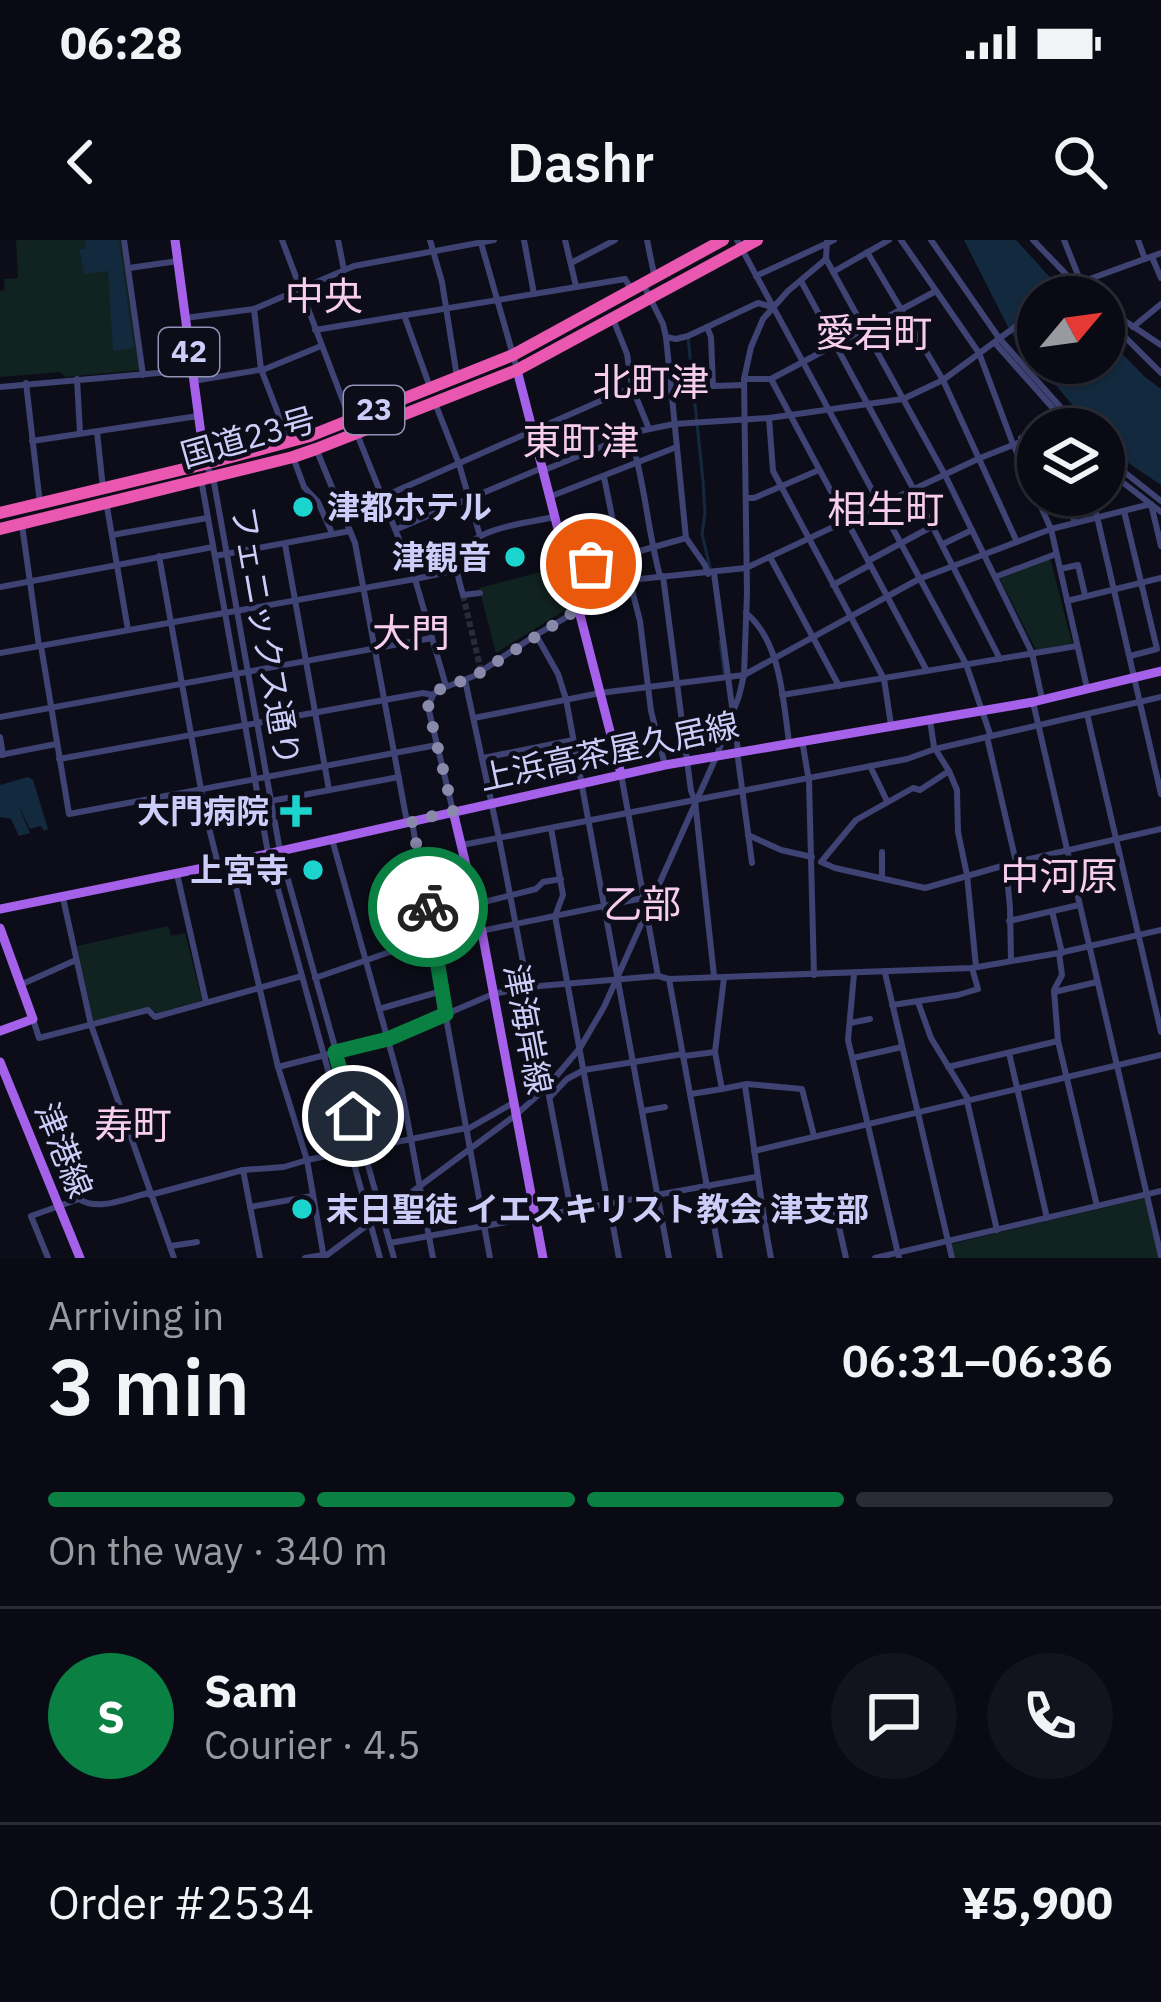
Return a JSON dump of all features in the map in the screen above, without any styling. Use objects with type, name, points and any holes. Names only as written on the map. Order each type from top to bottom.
[{"type":"highway","name":"国道23号","points":[[0,513],[206,474],[291,450],[513,355],[723,240]]},
{"type":"highway","name":"国道23号","points":[[291,450],[316,449],[353,426],[435,403],[517,370],[739,244],[757,240]]},
{"type":"highway","name":"国道23号","points":[[0,529],[105,495]]},
{"type":"main road","name":"42","points":[[176,240],[206,474]]},
{"type":"main road","points":[[517,370],[621,774]]},
{"type":"main road","name":"上浜高茶屋久居線","points":[[0,909],[621,774],[1037,700],[1161,671]]},
{"type":"main road","name":"津海岸線","points":[[453,811],[482,932],[543,1258]]},
{"type":"main road","points":[[0,928],[33,1019],[0,1031]]},
{"type":"main road","name":"津港線","points":[[0,1062],[80,1258]]},
{"type":"street","points":[[124,240],[143,375]]},
{"type":"street","points":[[283,240],[415,578],[446,686]]},
{"type":"street","points":[[338,240],[344,270]]},
{"type":"street","points":[[430,240],[442,282],[457,377]]},
{"type":"street","points":[[185,318],[254,309],[344,270],[494,240]]},
{"type":"street","points":[[524,240],[534,294]]},
{"type":"street","points":[[566,240],[576,286]]},
{"type":"street","points":[[571,263],[615,240]]},
{"type":"street","points":[[647,240],[643,283],[664,324],[686,538],[711,574],[752,862]]},
{"type":"street","points":[[833,272],[889,240]]},
{"type":"street","points":[[901,240],[980,353],[1051,529],[1087,688]]},
{"type":"street","points":[[453,811],[428,707],[433,694],[466,680],[630,580],[746,568],[1059,418],[996,340],[931,240]]},
{"type":"street","points":[[1064,240],[1074,276]]},
{"type":"street","points":[[1138,240],[1153,256],[1161,278]]},
{"type":"street","points":[[480,241],[517,370]]},
{"type":"street","points":[[756,276],[829,241]]},
{"type":"street","points":[[829,241],[826,260],[945,475],[1032,653],[1037,726],[1161,1256]]},
{"type":"street","points":[[1038,241],[1070,276]]},
{"type":"street","points":[[739,244],[966,664],[990,734],[1016,862]]},
{"type":"street","points":[[867,252],[943,380],[1016,542]]},
{"type":"street","points":[[1091,276],[1153,256]]},
{"type":"street","points":[[305,1258],[324,1257],[547,1087],[580,1048],[616,980],[717,755],[744,675],[744,382],[751,347],[772,307],[826,260]]},
{"type":"street","points":[[128,268],[178,261]]},
{"type":"street","points":[[315,330],[576,286],[625,279],[643,283]]},
{"type":"street","points":[[801,280],[1000,659]]},
{"type":"street","points":[[670,390],[771,380],[936,291]]},
{"type":"street","points":[[666,337],[676,339],[758,303],[772,307]]},
{"type":"street","points":[[1133,327],[1161,304]]},
{"type":"street","points":[[254,309],[261,369],[304,487],[318,502],[332,534]]},
{"type":"street","points":[[404,315],[460,464],[480,536]]},
{"type":"street","points":[[613,318],[627,354],[632,387],[650,429]]},
{"type":"street","points":[[1125,322],[1161,345]]},
{"type":"street","points":[[397,529],[650,429],[903,399],[943,380],[1017,325]]},
{"type":"street","points":[[707,327],[713,386]]},
{"type":"street","points":[[1125,337],[1161,373]]},
{"type":"street","points":[[996,340],[1061,408]]},
{"type":"street","points":[[0,387],[261,369],[321,346]]},
{"type":"street","points":[[77,379],[80,434]]},
{"type":"street","points":[[771,380],[927,671]]},
{"type":"street","points":[[26,383],[40,504]]},
{"type":"street","points":[[344,514],[632,387]]},
{"type":"street","points":[[32,441],[198,416]]},
{"type":"street","points":[[769,418],[770,461],[884,679],[891,725]]},
{"type":"street","points":[[97,432],[128,630]]},
{"type":"street","points":[[630,435],[662,576],[715,976]]},
{"type":"street","points":[[1013,443],[1017,442]]},
{"type":"street","points":[[549,497],[676,448]]},
{"type":"street","points":[[316,449],[356,543],[442,991],[466,1151],[475,1171],[490,1258]]},
{"type":"street","points":[[746,498],[819,470]]},
{"type":"street","points":[[1125,473],[1161,501]]},
{"type":"street","name":"フェニックス通り","points":[[206,474],[208,518],[255,779],[302,976],[380,1258]]},
{"type":"street","name":"フェニックス通り","points":[[206,474],[237,610],[271,801],[274,852],[394,1258]]},
{"type":"street","points":[[604,476],[640,620],[651,711],[665,765]]},
{"type":"street","points":[[1125,484],[1161,512]]},
{"type":"street","points":[[1125,511],[1151,504]]},
{"type":"street","points":[[1151,504],[1161,546]]},
{"type":"street","points":[[1125,515],[1157,650],[1129,657]]},
{"type":"street","points":[[1072,516],[1075,523]]},
{"type":"street","points":[[474,718],[600,693],[744,675],[919,579],[1051,529],[1105,516]]},
{"type":"street","points":[[480,593],[463,596],[454,570],[465,548],[480,536],[554,517]]},
{"type":"street","points":[[112,535],[208,518]]},
{"type":"street","points":[[1097,518],[1161,794]]},
{"type":"street","points":[[22,524],[69,814],[437,746]]},
{"type":"street","points":[[833,585],[933,526]]},
{"type":"street","points":[[943,544],[972,530]]},
{"type":"street","points":[[0,587],[159,556],[226,554],[350,531]]},
{"type":"street","points":[[569,571],[686,538]]},
{"type":"street","points":[[285,544],[329,790]]},
{"type":"street","points":[[995,577],[1056,554]]},
{"type":"street","points":[[159,556],[201,789],[307,1160],[324,1257]]},
{"type":"street","points":[[770,557],[839,686]]},
{"type":"street","points":[[1060,569],[1078,565],[1085,597]]},
{"type":"street","points":[[0,653],[454,570]]},
{"type":"street","points":[[1067,601],[1161,578]]},
{"type":"street","points":[[746,613],[754,618],[775,658],[789,742]]},
{"type":"street","points":[[536,635],[558,674],[566,700],[669,1258]]},
{"type":"street","points":[[0,718],[432,638]]},
{"type":"street","points":[[782,695],[1077,646]]},
{"type":"street","points":[[466,680],[571,1210]]},
{"type":"street","points":[[59,759],[433,694]]},
{"type":"street","points":[[462,845],[907,759],[1161,697]]},
{"type":"street","points":[[1087,714],[1161,1032]]},
{"type":"street","points":[[892,1005],[977,988],[957,790],[935,749],[930,719]]},
{"type":"street","points":[[0,737],[2,755],[56,744]]},
{"type":"street","points":[[482,758],[574,740]]},
{"type":"street","points":[[802,740],[809,778],[814,975]]},
{"type":"street","points":[[870,766],[887,802]]},
{"type":"street","points":[[821,862],[856,820],[949,771]]},
{"type":"street","points":[[621,774],[658,976]]},
{"type":"street","points":[[271,801],[399,777]]},
{"type":"street","points":[[551,828],[563,895],[555,916],[619,1258]]},
{"type":"street","points":[[748,835],[835,868],[925,888],[1161,829]]},
{"type":"street","points":[[332,839],[402,1091],[433,1258]]},
{"type":"street","points":[[882,852],[882,879]]},
{"type":"street","points":[[1006,865],[1011,961]]},
{"type":"street","points":[[177,874],[206,1002]]},
{"type":"street","points":[[476,904],[560,879]]},
{"type":"street","points":[[63,898],[91,1025],[174,1258]]},
{"type":"street","points":[[33,1019],[39,1038],[148,1010],[155,1017],[302,976],[315,979],[432,941],[644,898]]},
{"type":"street","points":[[1009,921],[1079,905]]},
{"type":"street","points":[[1052,911],[1061,953],[1062,975],[1054,992],[1058,1041],[1097,1206]]},
{"type":"street","points":[[278,1067],[388,1039],[493,994],[528,987],[658,976],[974,967],[1161,930]]},
{"type":"street","points":[[20,985],[76,960]]},
{"type":"street","points":[[885,973],[952,1258]]},
{"type":"street","points":[[854,974],[848,1040],[898,1256]]},
{"type":"street","points":[[722,1089],[716,1052],[724,976]]},
{"type":"street","points":[[669,979],[720,1258]]},
{"type":"street","points":[[1054,992],[1097,982]]},
{"type":"street","points":[[379,1009],[442,991]]},
{"type":"street","points":[[918,1002],[925,1025],[968,1101],[997,1230]]},
{"type":"street","points":[[850,1023],[870,1019]]},
{"type":"street","points":[[948,1067],[1058,1041]]},
{"type":"street","points":[[852,1059],[902,1047]]},
{"type":"street","points":[[550,1097],[584,1070],[716,1052]]},
{"type":"street","points":[[1009,1053],[1047,1218]]},
{"type":"street","points":[[754,1150],[1161,1055]]},
{"type":"street","points":[[691,1094],[745,1086],[802,1089],[814,1136]]},
{"type":"street","points":[[745,1086],[771,1258]]},
{"type":"street","points":[[642,1111],[665,1106]]},
{"type":"street","points":[[48,1258],[32,1216],[79,1198],[99,1205],[244,1170],[284,1167],[466,1129],[515,1108]]},
{"type":"street","points":[[244,1170],[260,1258]]},
{"type":"street","points":[[390,1243],[756,1177]]},
{"type":"street","points":[[875,1258],[1161,1191]]},
{"type":"street","points":[[250,1207],[312,1196]]},
{"type":"street","points":[[836,1209],[846,1258]]},
{"type":"street","points":[[170,1246],[197,1242]]},
{"type":"green space","points":[[16,240],[121,240],[140,370],[0,377],[0,291],[5,290],[4,279],[18,278]]},
{"type":"green space","points":[[1050,558],[1072,643],[1036,650],[1000,579]]},
{"type":"green space","points":[[556,568],[565,610],[496,653],[479,588]]},
{"type":"green space","points":[[168,926],[171,936],[185,933],[202,1000],[157,1013],[150,1008],[93,1020],[77,946]]},
{"type":"green space","points":[[1145,1198],[1159,1258],[954,1258],[951,1244]]},
{"type":"water","points":[[85,240],[119,240],[134,348],[113,351],[108,271],[84,274],[79,249],[85,249]]},
{"type":"water","points":[[964,240],[1016,240],[1049,276],[1017,276],[1017,340]]},
{"type":"water","points":[[1125,357],[1161,389],[1161,485],[1125,460],[1125,408],[1075,408],[1055,384],[1125,384]]},
{"type":"water","points":[[28,777],[48,829],[30,829],[17,802],[30,833],[19,836],[11,819],[0,817],[0,785]]},
{"type":"waterway","points":[[688,337],[703,481],[702,534],[711,572]]},
{"type":"waterway","points":[[720,641],[724,673]]},
{"type":"tunnel","points":[[463,595],[481,671]]},
{"type":"way so far","points":[[428,907],[412,821],[453,811],[428,707],[433,694],[475,676],[578,609],[569,571],[591,564]]},
{"type":"place","name":"津都ホテル","points":[[303,507]]},
{"type":"place","name":"津観音","points":[[515,557]]},
{"type":"place","name":"大門病院","points":[[296,811]]},
{"type":"place","name":"上宮寺","points":[[313,870]]},
{"type":"place","name":"末日聖徒 イエスキリスト教会 津支部","points":[[302,1209]]},
{"type":"district","name":"中央","points":[[324,296]]},
{"type":"district","name":"愛宕町","points":[[874,333]]},
{"type":"district","name":"北町津","points":[[651,382]]},
{"type":"district","name":"東町津","points":[[581,441]]},
{"type":"district","name":"相生町","points":[[886,509]]},
{"type":"district","name":"大門","points":[[411,633]]},
{"type":"district","name":"中河原","points":[[1059,876]]},
{"type":"district","name":"乙部","points":[[642,904]]},
{"type":"district","name":"寿町","points":[[133,1125]]},
{"type":"route","points":[[353,1116],[335,1052],[388,1039],[446,1014],[428,907]]}]
